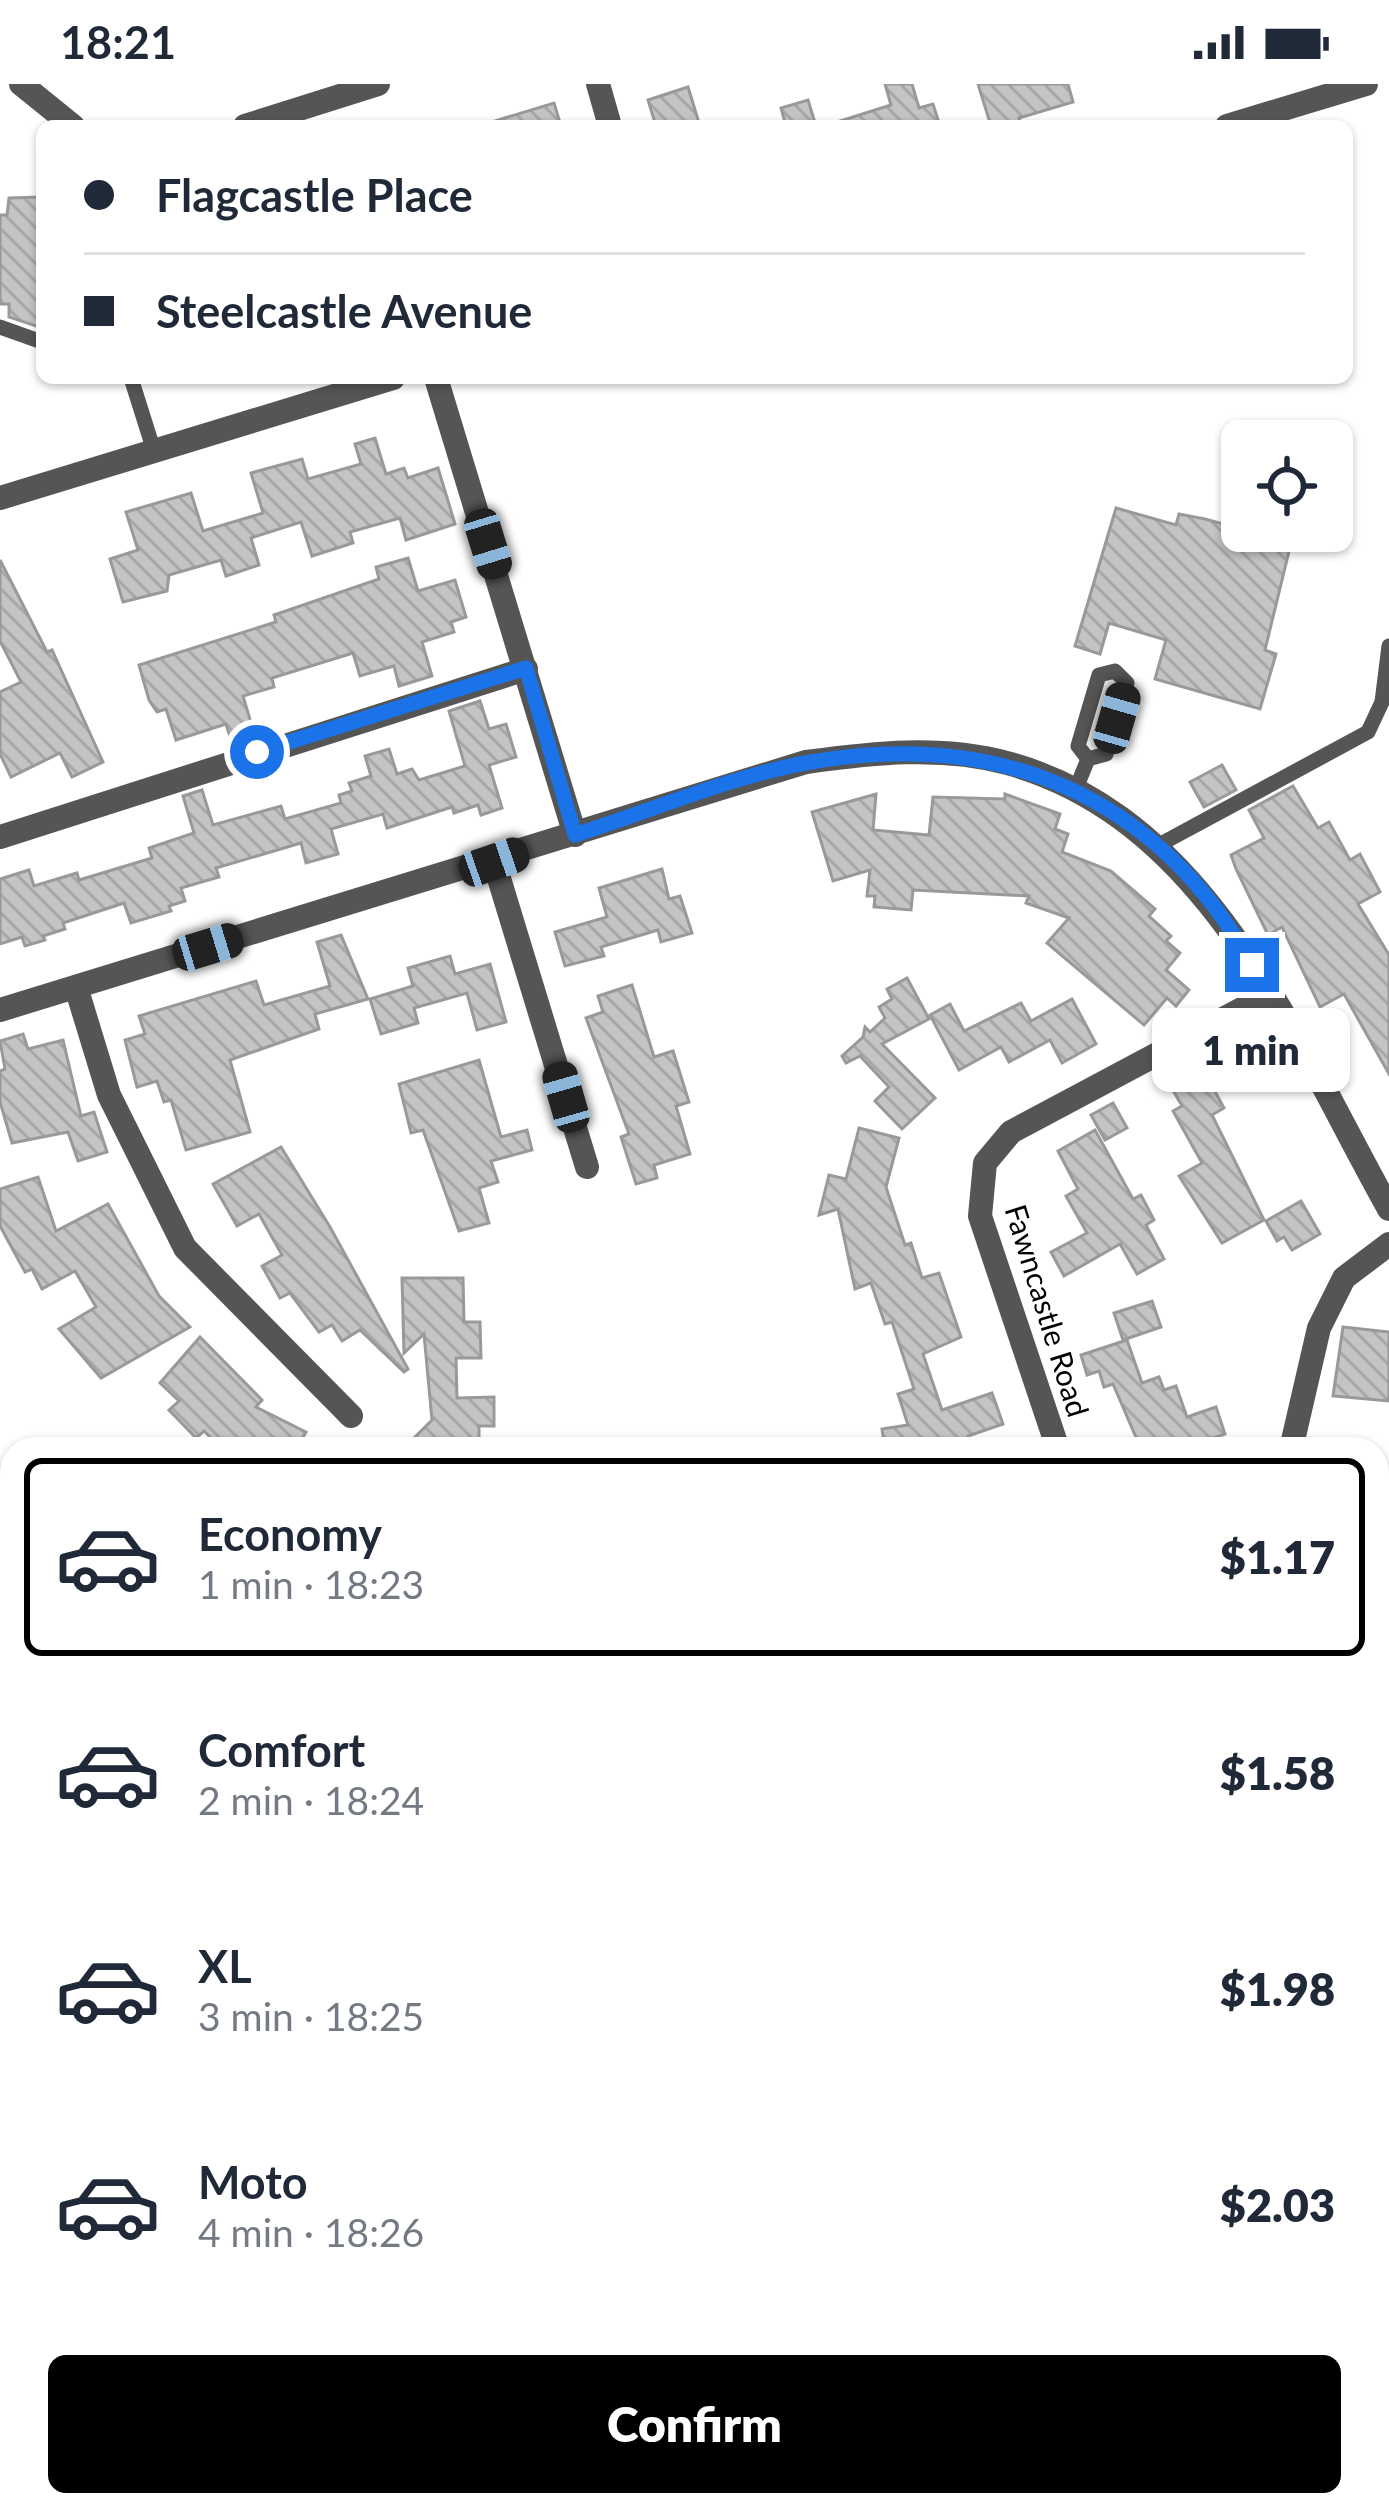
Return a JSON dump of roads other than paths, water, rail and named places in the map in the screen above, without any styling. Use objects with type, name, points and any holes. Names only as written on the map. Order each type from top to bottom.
[{"type":"street","points":[[21,84],[66,120]]},
{"type":"street","points":[[263,120],[378,84]]},
{"type":"street","points":[[598,84],[608,120]]},
{"type":"street","points":[[1247,120],[1366,84]]},
{"type":"street","points":[[0,498],[373,384]]},
{"type":"street","points":[[438,384],[575,835]]},
{"type":"street","points":[[0,837],[526,668]]},
{"type":"street","points":[[0,1010],[494,862],[806,762],[880,752],[1006,762],[1095,799],[1157,846],[1235,935],[1389,1209]]},
{"type":"street","points":[[494,862],[587,1167]]},
{"type":"street","points":[[76,987],[109,1095],[184,1248],[351,1416]]},
{"type":"street","name":"Fawncastle Road","points":[[1054,1437],[980,1216],[985,1163],[1012,1132],[1268,994]]},
{"type":"street","points":[[1295,1437],[1318,1328],[1344,1278],[1389,1244]]},
{"type":"lane","points":[[0,327],[36,341]]},
{"type":"lane","points":[[133,384],[154,451]]},
{"type":"lane","points":[[1157,846],[1368,732],[1386,688],[1389,646]]},
{"type":"lane","points":[[1115,671],[1127,682],[1106,754],[1088,759],[1078,746],[1099,675],[1115,671]]},
{"type":"lane","points":[[1075,791],[1088,759]]}]
